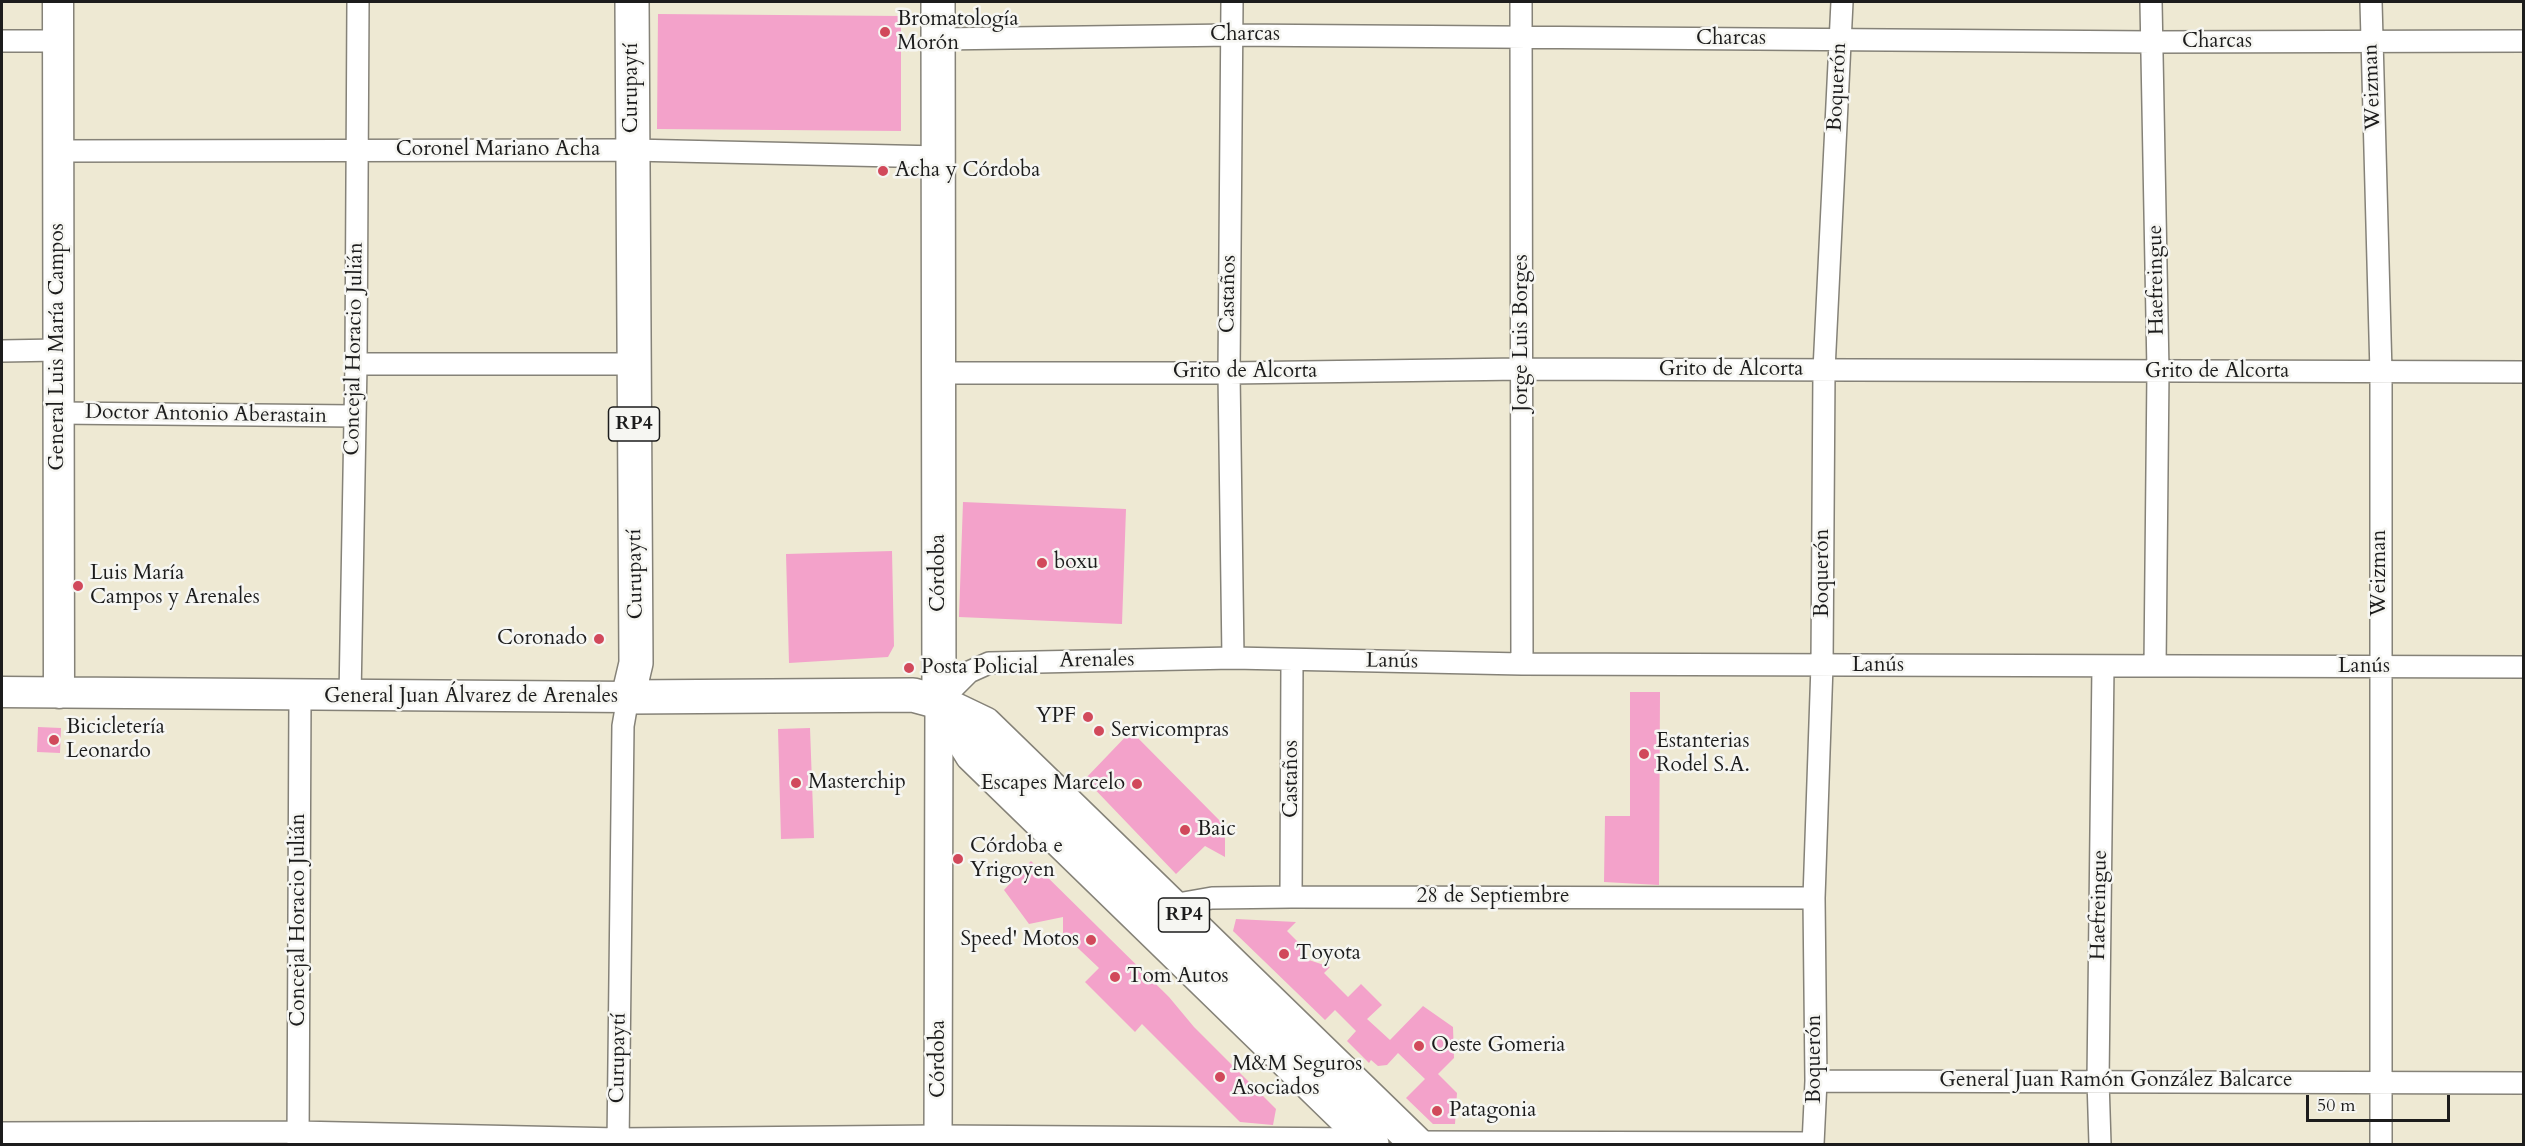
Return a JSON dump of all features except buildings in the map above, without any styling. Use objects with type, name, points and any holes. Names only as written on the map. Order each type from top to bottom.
[{"type":"main road","name":"General Luis María Campos","points":[[57,2],[59,693]]},
{"type":"main road","name":"Curupaytí","points":[[628,698],[636,663],[633,2]]},
{"type":"main road","name":"Córdoba","points":[[938,2],[939,702]]},
{"type":"main road","name":"General Juan Álvarez de Arenales","points":[[2,692],[628,698],[913,695],[939,702]]},
{"type":"main road","name":"RP4","points":[[939,702],[985,724],[1416,1143]]},
{"type":"main road","name":"RP4","points":[[939,702],[972,755],[1369,1141]]},
{"type":"street","name":"Concejal Horacio Julián","points":[[350,697],[356,364],[358,2]]},
{"type":"street","name":"Castaños","points":[[1232,2],[1228,373],[1233,658]]},
{"type":"street","name":"Jorge Luis Borges","points":[[1521,2],[1522,664]]},
{"type":"street","name":"Boquerón","points":[[1813,1144],[1816,1081],[1814,898],[1822,666],[1824,370],[1842,2]]},
{"type":"street","name":"Haefreingue","points":[[2151,2],[2158,371],[2155,666]]},
{"type":"street","name":"Weizman","points":[[2371,2],[2381,373],[2379,667],[2381,1144]]},
{"type":"street","name":"Charcas","points":[[938,39],[1232,35],[2152,42],[2523,41]]},
{"type":"street","points":[[2,40],[58,41]]},
{"type":"street","name":"Coronel Mariano Acha","points":[[58,151],[632,150],[939,157]]},
{"type":"street","points":[[2,351],[58,351]]},
{"type":"street","points":[[356,364],[634,364]]},
{"type":"street","name":"Grito de Alcorta","points":[[939,373],[1228,373],[1521,369],[2523,372]]},
{"type":"street","name":"Doctor Antonio Aberastain","points":[[59,413],[354,416]]},
{"type":"street","name":"Lanús","points":[[1233,658],[1522,664],[2523,668]]},
{"type":"street","name":"Arenales","points":[[939,702],[969,672],[989,663],[1233,658]]},
{"type":"street","name":"Castaños","points":[[1291,897],[1292,660]]},
{"type":"street","name":"Haefreingue","points":[[2100,1144],[2098,1080],[2103,666]]},
{"type":"street","name":"Concejal Horacio Julián","points":[[298,1138],[300,696]]},
{"type":"street","name":"Curupaytí","points":[[618,1142],[623,726],[628,698]]},
{"type":"street","name":"Córdoba","points":[[938,1140],[941,858],[939,702]]},
{"type":"street","name":"28 de Septiembre","points":[[1172,904],[1212,898],[1291,897],[1814,898]]},
{"type":"street","name":"General Juan Ramón González Balcarce","points":[[1816,1081],[2523,1083]]},
{"type":"street","points":[[2,1133],[618,1142],[938,1140],[1813,1144]]},
{"type":"place","name":"Bromatología Morón","points":[[885,32]]},
{"type":"place","name":"Acha y Córdoba","points":[[883,171]]},
{"type":"place","name":"boxu","points":[[1042,563]]},
{"type":"place","name":"Luis María Campos y Arenales","points":[[78,586]]},
{"type":"place","name":"Coronado","points":[[599,639]]},
{"type":"place","name":"Posta Policial","points":[[909,668]]},
{"type":"place","name":"YPF","points":[[1088,717]]},
{"type":"place","name":"Servicompras","points":[[1099,731]]},
{"type":"place","name":"Bicicletería Leonardo","points":[[54,740]]},
{"type":"place","name":"Estanterias Rodel S.A.","points":[[1644,754]]},
{"type":"place","name":"Masterchip","points":[[796,783]]},
{"type":"place","name":"Escapes Marcelo","points":[[1137,784]]},
{"type":"place","name":"Baic","points":[[1185,830]]},
{"type":"place","name":"Córdoba e Yrigoyen","points":[[958,859]]},
{"type":"place","name":"Speed' Motos","points":[[1091,940]]},
{"type":"place","name":"Toyota","points":[[1284,954]]},
{"type":"place","name":"Tom Autos","points":[[1115,977]]},
{"type":"place","name":"Oeste Gomeria","points":[[1419,1046]]},
{"type":"place","name":"M&M Seguros Asociados","points":[[1220,1077]]},
{"type":"place","name":"Patagonia","points":[[1437,1111]]}]
